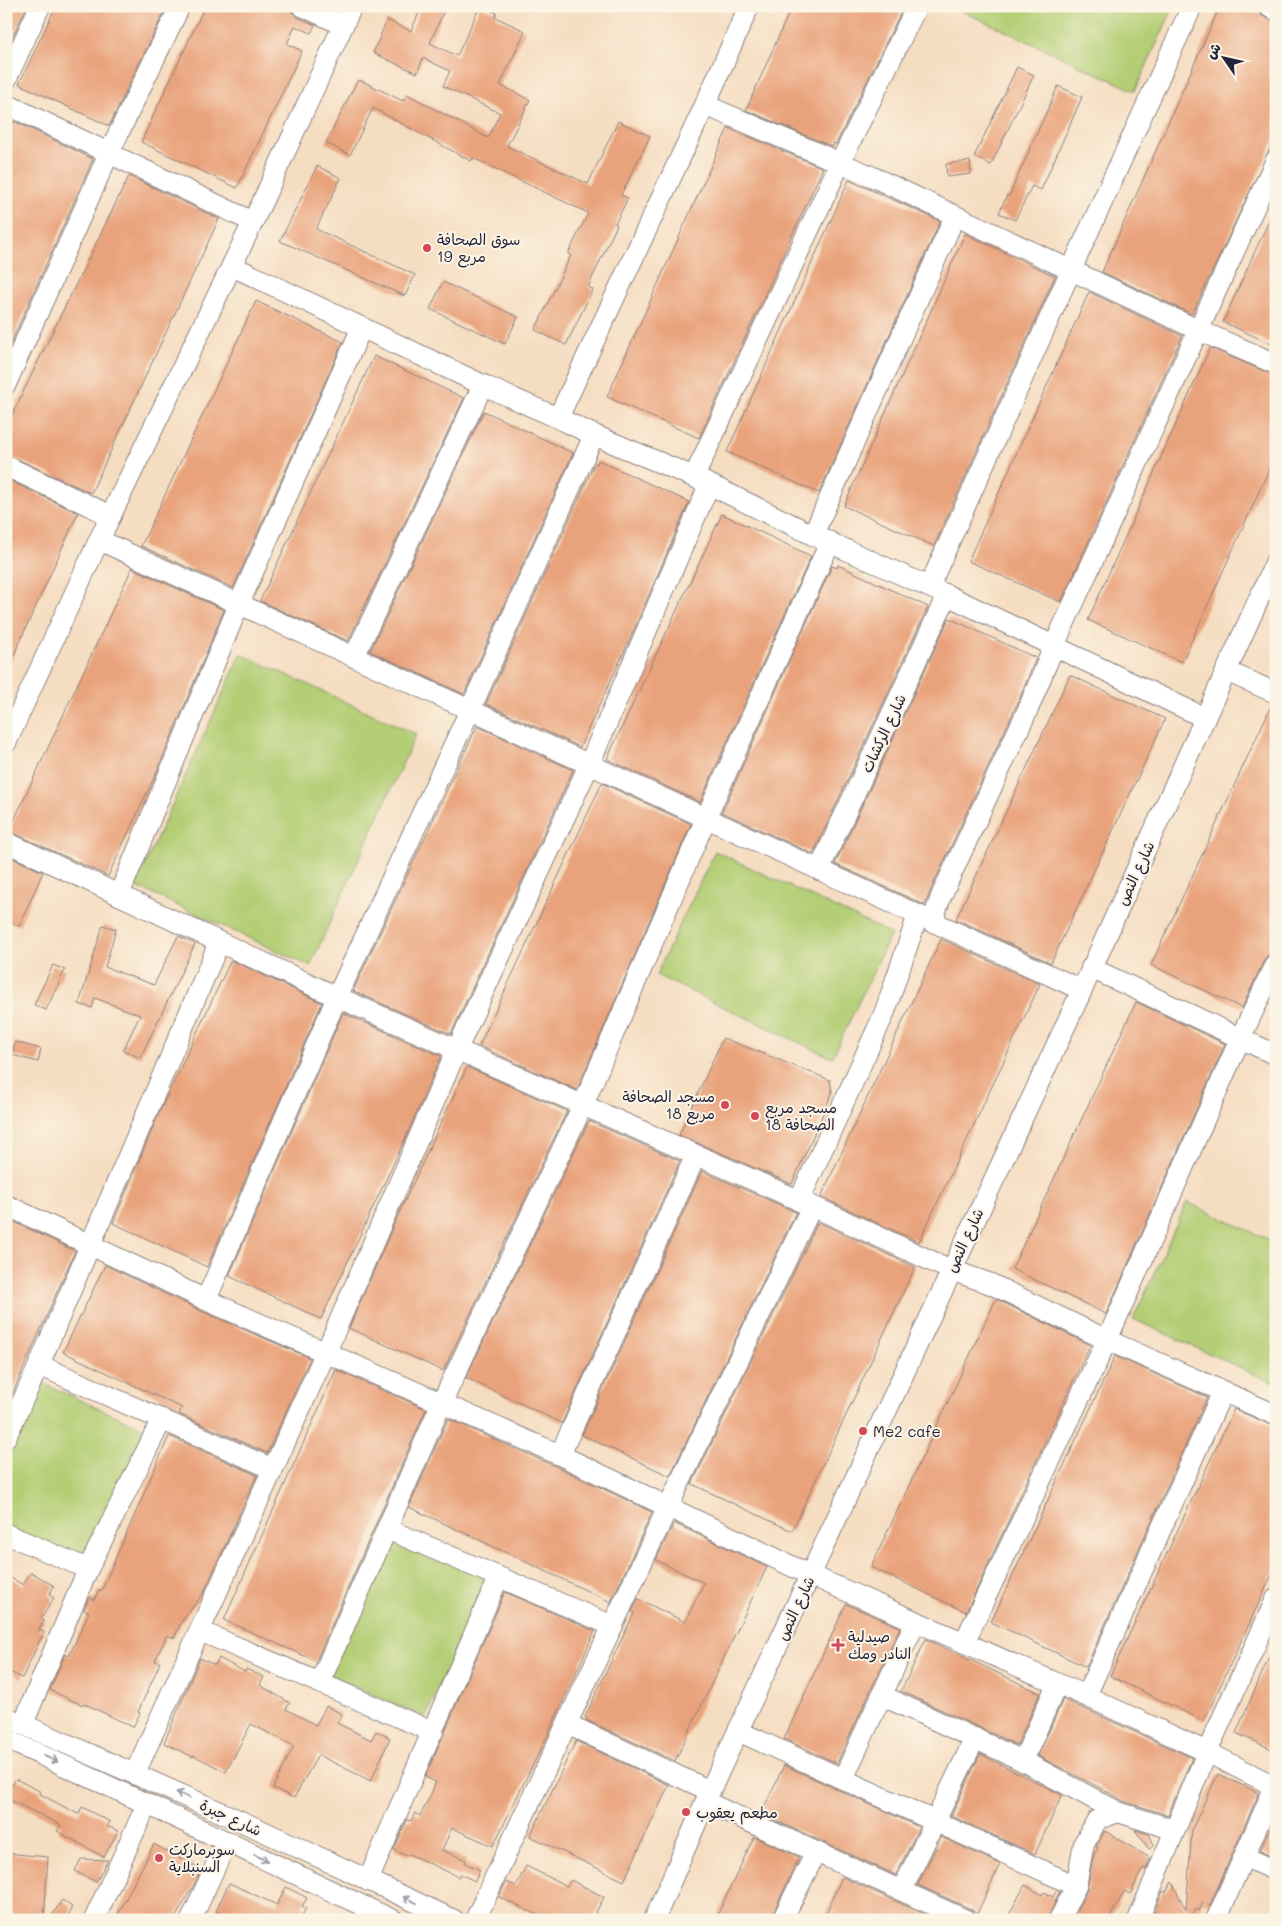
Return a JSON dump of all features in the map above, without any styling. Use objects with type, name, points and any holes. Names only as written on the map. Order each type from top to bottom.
[{"type":"street","points":[[6,80],[40,6]]},
{"type":"street","points":[[6,384],[109,153],[180,6]]},
{"type":"street","points":[[302,6],[343,25]]},
{"type":"street","points":[[6,743],[100,540],[254,222],[352,6]]},
{"type":"street","points":[[558,418],[705,105],[749,6]]},
{"type":"street","points":[[135,1773],[326,1352],[458,1049],[589,765],[702,481],[840,163],[917,6]]},
{"type":"street","name":"شارع الركشات","points":[[819,870],[938,591],[1070,270],[1192,6]]},
{"type":"street","points":[[1268,6],[1276,10]]},
{"type":"street","points":[[6,104],[254,222]]},
{"type":"street","points":[[705,105],[840,163],[1198,330],[1276,364]]},
{"type":"street","points":[[475,1920],[668,1507],[805,1203],[925,918],[942,894],[1029,707],[1054,646],[1276,160]]},
{"type":"street","points":[[320,1682],[442,1402],[583,1105],[706,818],[955,216]]},
{"type":"street","points":[[232,266],[594,436],[702,481],[1205,718]]},
{"type":"street","points":[[119,895],[239,604],[362,327]]},
{"type":"street","points":[[354,657],[483,385]]},
{"type":"street","points":[[206,1300],[337,997],[594,436]]},
{"type":"street","points":[[6,466],[112,516]]},
{"type":"street","points":[[100,540],[1082,990]]},
{"type":"street","name":"شارع النص","points":[[654,1920],[708,1796],[1082,990],[1276,561]]},
{"type":"street","points":[[1226,671],[1276,693]]},
{"type":"street","points":[[6,842],[337,997],[805,1203],[951,1270],[991,1284],[1106,1340],[1276,1415]]},
{"type":"street","points":[[6,1437],[91,1245],[220,943]]},
{"type":"street","points":[[964,1643],[1106,1340],[1240,1039],[1276,963]]},
{"type":"street","points":[[1091,968],[1276,1055]]},
{"type":"street","points":[[560,1455],[696,1155]]},
{"type":"street","points":[[6,1205],[206,1300],[560,1455],[810,1575],[1086,1696],[1207,1752],[1276,1787],[1216,1920]]},
{"type":"street","points":[[39,1365],[273,1469]]},
{"type":"street","points":[[1086,1696],[1223,1391]]},
{"type":"street","points":[[14,1720],[162,1419]]},
{"type":"street","points":[[387,1529],[612,1626]]},
{"type":"street","points":[[6,1534],[88,1569]]},
{"type":"street","points":[[368,1881],[498,1578]]},
{"type":"street","points":[[1138,1920],[1207,1752],[1276,1599]]},
{"type":"street","points":[[843,1779],[916,1621]]},
{"type":"street","points":[[200,1631],[433,1732]]},
{"type":"street","points":[[1024,1761],[1057,1684]]},
{"type":"street","points":[[883,1696],[1024,1761],[1118,1812],[1175,1830]]},
{"type":"street","name":"شارع جبرة","points":[[14,1720],[135,1773],[454,1920]]},
{"type":"street","points":[[567,1724],[816,1852],[902,1890],[961,1919]]},
{"type":"street","points":[[738,1731],[1076,1886]]},
{"type":"street","points":[[902,1890],[975,1738]]},
{"type":"street","name":"شارع جبرة","points":[[6,1739],[393,1920]]},
{"type":"street","points":[[94,1920],[147,1804]]},
{"type":"street","points":[[1059,1920],[1076,1886],[1084,1843],[1097,1820],[1118,1812]]},
{"type":"street","points":[[191,1920],[226,1841]]},
{"type":"street","points":[[782,1920],[816,1852]]},
{"type":"street","points":[[1245,1857],[1276,1871]]},
{"type":"green space","points":[[951,6],[1174,6],[1135,91]]},
{"type":"green space","points":[[241,654],[416,734],[310,966],[135,886]]},
{"type":"green space","points":[[715,851],[891,934],[832,1058],[656,975]]},
{"type":"green space","points":[[1187,1202],[1276,1243],[1276,1384],[1133,1319]]},
{"type":"green space","points":[[40,1382],[147,1430],[86,1563],[6,1527],[6,1458]]},
{"type":"green space","points":[[392,1536],[488,1578],[425,1718],[329,1675]]},
{"type":"building","points":[[6,6],[27,6],[6,51]]},
{"type":"building","points":[[56,6],[167,6],[109,126],[19,84]]},
{"type":"building","points":[[205,6],[290,6],[292,12],[297,17],[315,25],[311,33],[295,26],[287,44],[302,51],[237,188],[141,142]]},
{"type":"building","points":[[422,6],[446,6],[430,43],[457,56],[480,6],[497,13],[495,17],[525,31],[500,85],[530,100],[507,146],[588,184],[618,121],[650,136],[621,195],[628,198],[588,287],[593,289],[566,345],[535,330],[571,255],[568,254],[588,213],[473,158],[471,161],[373,108],[350,155],[326,143],[357,81],[362,81],[403,101],[407,94],[488,138],[500,113],[443,86],[450,71],[423,58],[417,73],[373,53],[387,20],[411,31]]},
{"type":"building","points":[[792,6],[904,6],[833,147],[746,110]]},
{"type":"building","points":[[1220,6],[1256,6],[1262,16],[1276,22],[1276,136],[1192,314],[1102,272]]},
{"type":"building","points":[[1017,67],[1034,75],[991,165],[974,157]]},
{"type":"building","points":[[1058,86],[1082,97],[1041,190],[1032,186],[1015,220],[999,213],[1007,195],[1009,196]]},
{"type":"building","points":[[14,121],[93,159],[6,354],[6,136]]},
{"type":"building","points":[[728,128],[823,168],[699,438],[607,397]]},
{"type":"building","points":[[970,161],[971,174],[947,177],[946,164]]},
{"type":"building","points":[[317,166],[341,178],[316,229],[415,275],[405,296],[280,241]]},
{"type":"building","points":[[129,176],[219,219],[91,493],[6,454],[6,427]]},
{"type":"building","points":[[849,180],[940,221],[819,493],[727,452]]},
{"type":"building","points":[[1276,205],[1276,346],[1223,322]]},
{"type":"building","points":[[965,234],[1055,276],[934,546],[844,506]]},
{"type":"building","points":[[443,282],[518,317],[505,344],[430,309]]},
{"type":"building","points":[[1089,292],[1182,336],[1061,602],[968,561]]},
{"type":"building","points":[[256,301],[343,342],[233,588],[141,546]]},
{"type":"building","points":[[1210,348],[1276,376],[1276,454],[1182,662],[1088,620]]},
{"type":"building","points":[[374,356],[464,398],[348,641],[260,601]]},
{"type":"building","points":[[484,411],[573,453],[464,694],[370,651]]},
{"type":"building","points":[[598,460],[689,502],[629,641],[580,747],[486,704]]},
{"type":"building","points":[[6,479],[78,513],[6,672]]},
{"type":"building","points":[[722,514],[811,556],[700,802],[607,759]]},
{"type":"building","points":[[838,565],[928,607],[813,854],[722,812],[832,566],[837,568]]},
{"type":"building","points":[[132,568],[224,610],[155,776],[108,876],[9,831]]},
{"type":"building","points":[[949,618],[1036,658],[1018,702],[925,905],[835,864]]},
{"type":"building","points":[[1070,675],[1165,719],[1051,963],[956,919]]},
{"type":"building","points":[[1272,704],[1276,705],[1276,944],[1272,952],[1265,958],[1242,1008],[1151,965]]},
{"type":"building","points":[[477,726],[573,770],[451,1034],[353,991]]},
{"type":"building","points":[[602,783],[691,824],[577,1090],[479,1046]]},
{"type":"building","points":[[6,855],[43,872],[19,926],[6,920]]},
{"type":"building","points":[[103,925],[116,929],[105,967],[154,985],[178,936],[195,944],[140,1058],[123,1050],[140,1015],[95,998],[92,1008],[79,1004]]},
{"type":"building","points":[[941,939],[1040,984],[919,1242],[821,1197]]},
{"type":"building","points":[[231,960],[322,1003],[207,1267],[113,1223],[160,1111]]},
{"type":"building","points":[[53,965],[65,970],[46,1010],[34,1005]]},
{"type":"building","points":[[1136,1002],[1225,1044],[1106,1314],[1012,1269]]},
{"type":"building","points":[[343,1013],[441,1056],[404,1141],[321,1319],[229,1276]]},
{"type":"building","name":"مسجد مربع 18 الصحافة","points":[[723,1038],[830,1080],[832,1093],[792,1184],[679,1135]]},
{"type":"building","points":[[15,1042],[41,1049],[38,1062],[12,1055]]},
{"type":"building","points":[[467,1067],[567,1111],[443,1371],[349,1328],[394,1224]]},
{"type":"building","points":[[589,1121],[680,1161],[562,1423],[466,1378]]},
{"type":"building","points":[[702,1171],[796,1212],[670,1476],[582,1435]]},
{"type":"building","points":[[6,1218],[75,1251],[6,1408]]},
{"type":"building","points":[[818,1222],[915,1267],[792,1531],[692,1484]]},
{"type":"building","points":[[105,1265],[201,1311],[310,1358],[267,1453],[179,1414],[182,1408],[63,1352]]},
{"type":"building","points":[[996,1299],[1090,1345],[966,1612],[871,1567]]},
{"type":"building","points":[[1115,1356],[1207,1397],[1086,1667],[991,1622]]},
{"type":"building","points":[[336,1370],[426,1409],[316,1661],[224,1620]]},
{"type":"building","points":[[1234,1409],[1276,1427],[1276,1566],[1204,1721],[1110,1676]]},
{"type":"building","points":[[448,1419],[555,1466],[652,1512],[611,1602],[409,1507]]},
{"type":"building","points":[[169,1436],[257,1475],[203,1594],[182,1621],[174,1638],[167,1635],[155,1661],[160,1663],[133,1727],[83,1703],[82,1705],[50,1690],[65,1654],[69,1656],[89,1612],[84,1610],[89,1597],[94,1600],[99,1590],[101,1592]]},
{"type":"building","points":[[674,1523],[767,1567],[675,1761],[586,1720],[587,1718],[585,1717],[634,1613],[632,1612],[638,1599],[685,1622],[704,1583],[656,1560]]},
{"type":"building","points":[[31,1572],[54,1586],[49,1595],[54,1598],[41,1619],[44,1621],[39,1630],[44,1632],[22,1678],[6,1670],[6,1575],[23,1585]]},
{"type":"building","points":[[505,1592],[595,1631],[548,1734],[493,1846],[452,1828],[442,1850],[466,1860],[465,1863],[480,1870],[475,1881],[460,1874],[459,1877],[409,1854],[407,1856],[394,1850],[407,1820],[411,1821],[415,1813],[420,1816],[431,1794],[436,1782],[425,1777]]},
{"type":"building","points":[[846,1604],[900,1627],[837,1763],[784,1739]]},
{"type":"building","points":[[926,1639],[1040,1693],[1017,1745],[901,1691]]},
{"type":"building","points":[[1276,1641],[1276,1751],[1236,1733]]},
{"type":"building","points":[[200,1658],[215,1665],[219,1658],[245,1672],[246,1669],[264,1677],[260,1685],[290,1703],[286,1709],[316,1725],[326,1706],[342,1714],[337,1723],[371,1740],[376,1731],[390,1738],[371,1781],[318,1755],[294,1798],[273,1788],[294,1746],[251,1724],[226,1772],[164,1743]]},
{"type":"building","points":[[1063,1699],[1192,1758],[1168,1815],[1123,1801],[1038,1756]]},
{"type":"building","points":[[576,1741],[669,1785],[624,1881],[530,1836]]},
{"type":"building","points":[[980,1754],[1062,1795],[1035,1854],[951,1816]]},
{"type":"building","points":[[784,1765],[919,1827],[896,1875],[761,1814]]},
{"type":"building","points":[[1218,1774],[1259,1793],[1210,1905],[1203,1902],[1199,1911],[1196,1909],[1190,1920],[1151,1920],[1163,1891],[1166,1892],[1172,1882],[1186,1910],[1192,1829]]},
{"type":"building","points":[[16,1779],[76,1813],[79,1814],[82,1807],[110,1822],[107,1826],[118,1831],[104,1857],[57,1831],[61,1825],[6,1798],[6,1782],[12,1785]]},
{"type":"building","points":[[1276,1814],[1276,1858],[1260,1851]]},
{"type":"building","points":[[1135,1830],[1149,1834],[1154,1845],[1149,1849]]},
{"type":"building","points":[[1105,1831],[1150,1858],[1146,1870],[1143,1868],[1130,1894],[1125,1891],[1108,1920],[1072,1920],[1087,1890],[1094,1854],[1098,1848],[1096,1847]]},
{"type":"building","points":[[754,1837],[799,1857],[770,1920],[715,1920]]},
{"type":"building","points":[[941,1837],[1000,1864],[977,1914],[971,1909],[918,1885]]},
{"type":"building","points":[[154,1844],[201,1870],[195,1883],[174,1920],[115,1920]]},
{"type":"building","points":[[6,1853],[48,1857],[44,1920],[6,1920]]},
{"type":"building","points":[[81,1859],[108,1860],[96,1882],[75,1871]]},
{"type":"building","points":[[526,1866],[567,1886],[571,1880],[604,1897],[592,1920],[547,1920],[499,1897],[506,1882],[516,1886]]},
{"type":"building","points":[[842,1877],[937,1920],[823,1920]]},
{"type":"building","points":[[229,1883],[277,1905],[286,1887],[307,1898],[302,1906],[306,1908],[300,1920],[235,1920],[216,1911]]},
{"type":"building","points":[[1025,1885],[1042,1895],[1044,1892],[1053,1897],[1057,1890],[1060,1892],[1047,1920],[1006,1920]]},
{"type":"building","points":[[62,1900],[72,1907],[71,1911],[65,1920],[49,1920]]},
{"type":"place","name":"سوق الصحافة مربع 19","points":[[427,248]]},
{"type":"place","name":"مسجد الصحافة مربع 18","points":[[725,1105]]},
{"type":"place","name":"مسجد مربع 18 الصحافة","points":[[755,1116]]},
{"type":"place","name":"Me2 cafe","points":[[863,1431]]},
{"type":"place","name":"صيدلية النادر ومك","points":[[838,1645]]},
{"type":"place","name":"مطعم يعقوب","points":[[686,1812]]},
{"type":"place","name":"سوبرماركت السنبلاية","points":[[159,1858]]}]
